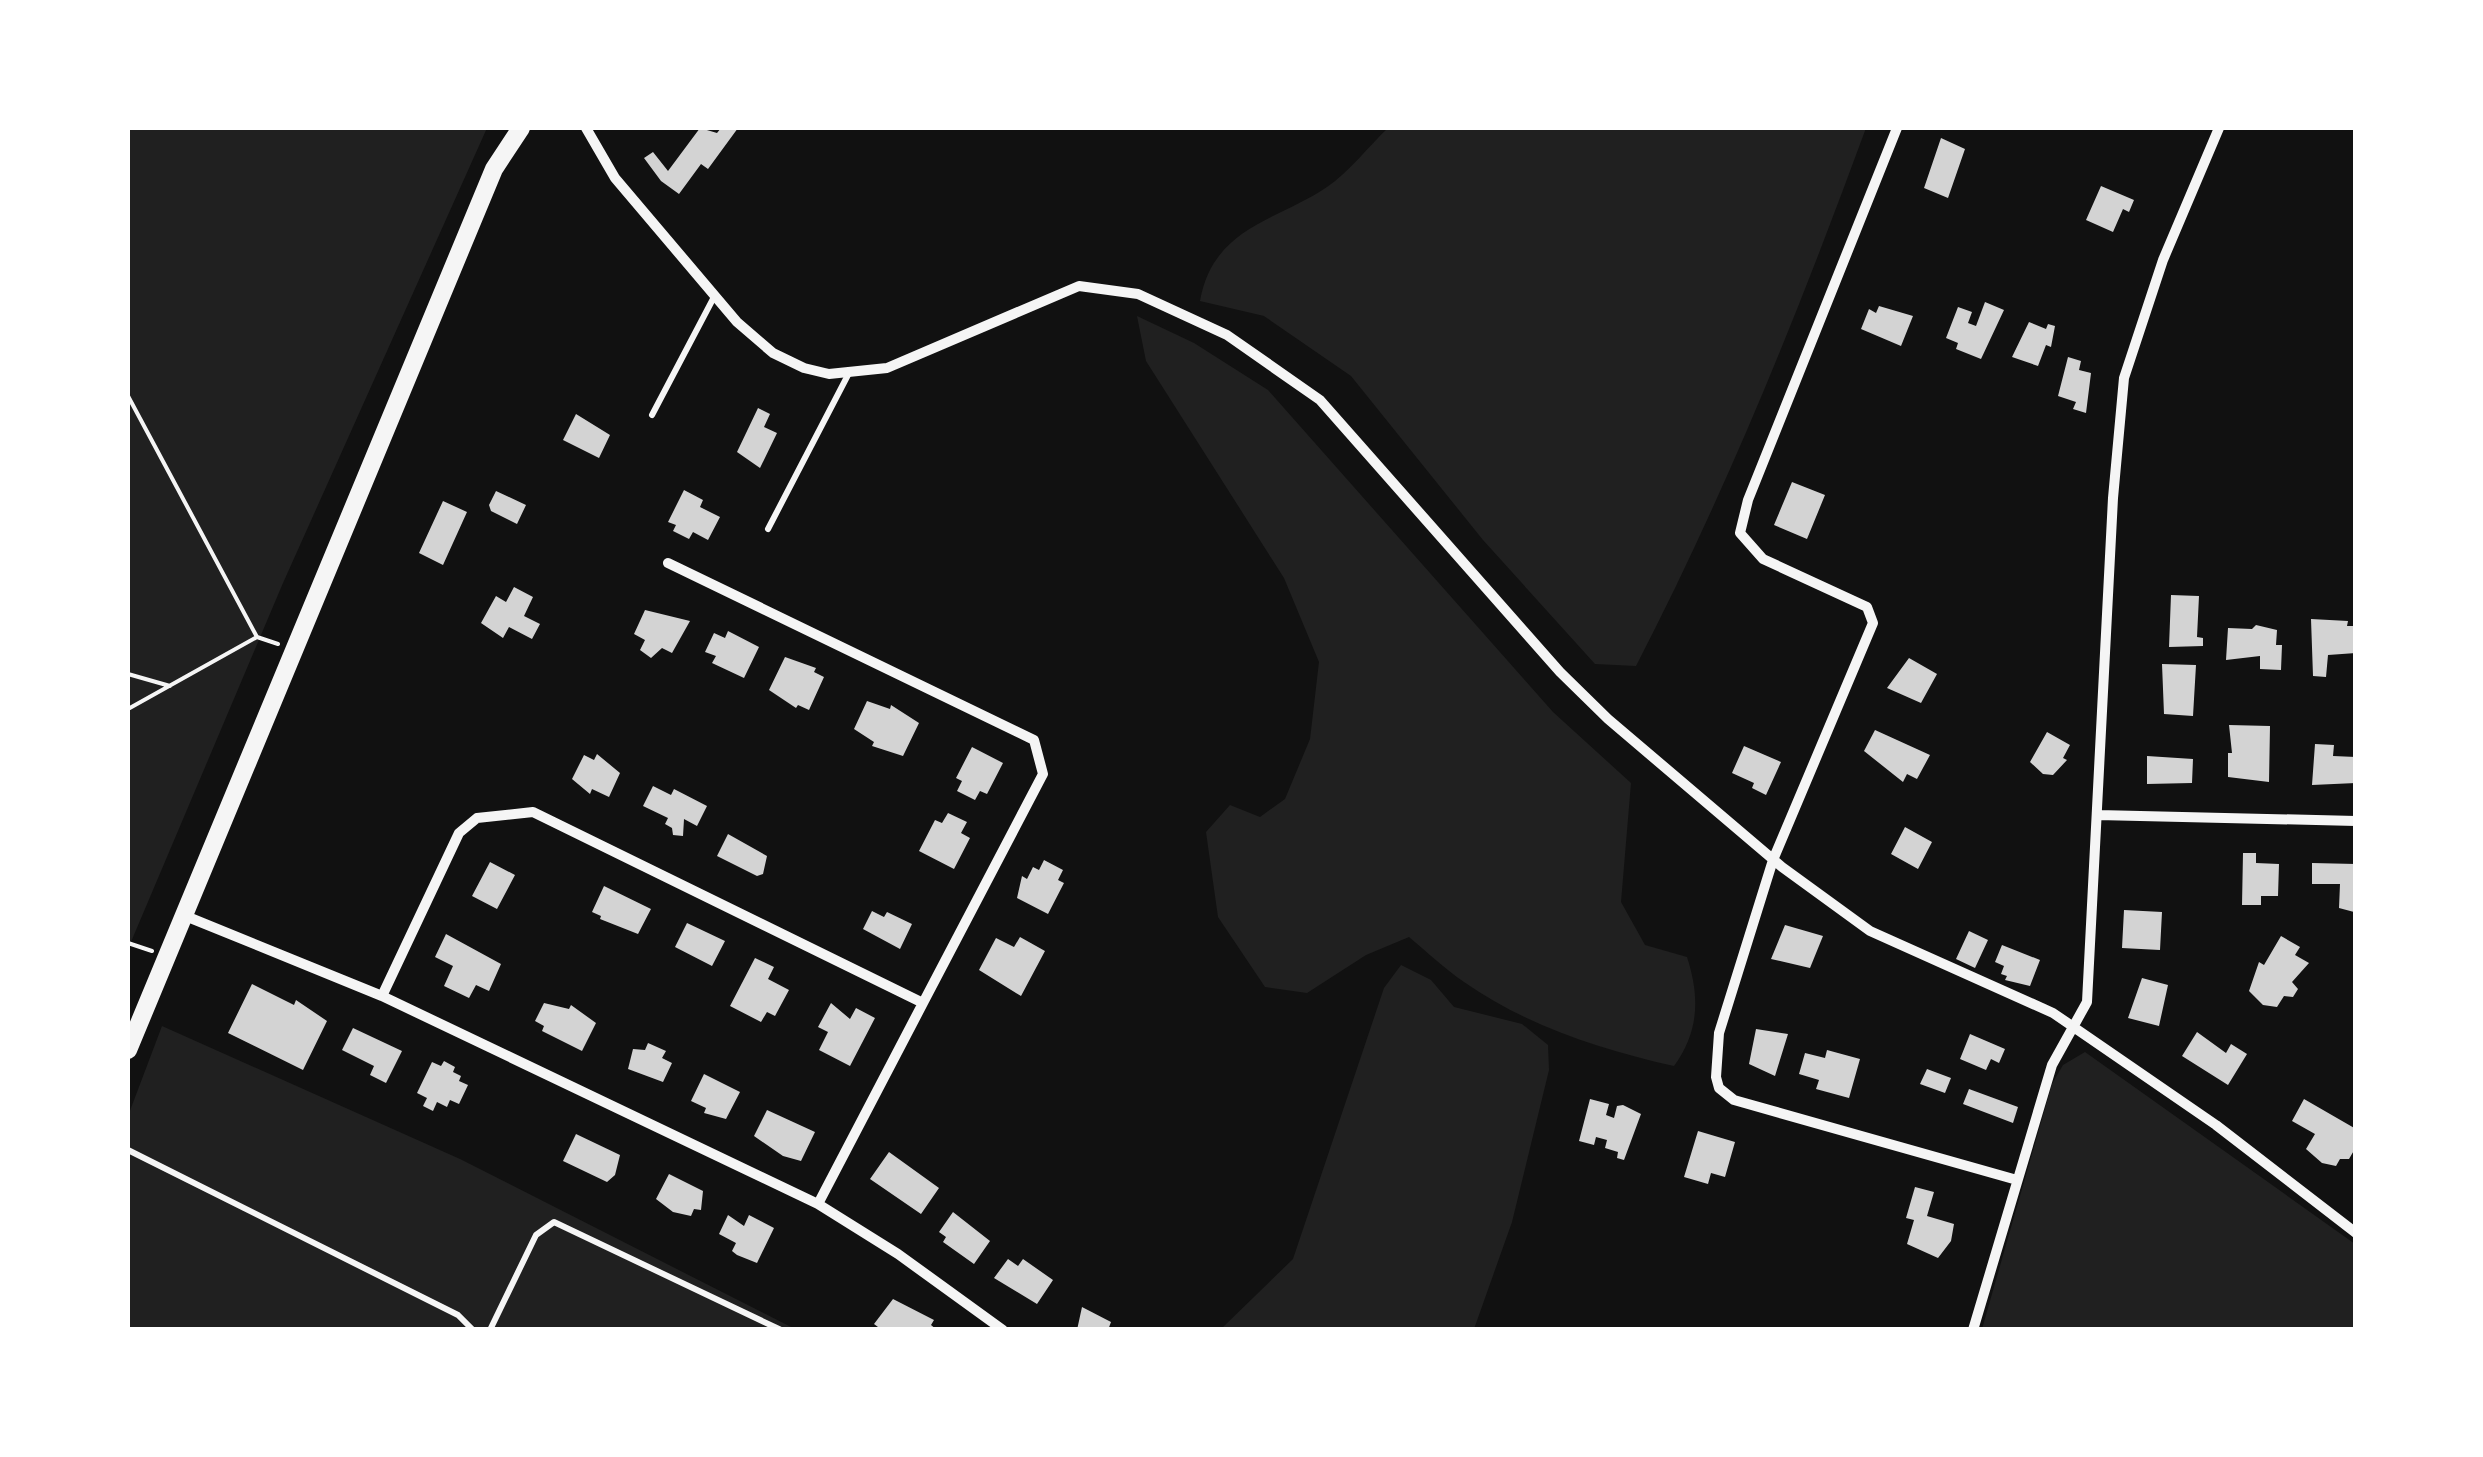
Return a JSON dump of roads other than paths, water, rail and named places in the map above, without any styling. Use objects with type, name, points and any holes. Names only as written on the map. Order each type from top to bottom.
[{"type":"main road","points":[[128,1050],[494,169],[522,128]]},
{"type":"street","points":[[586,128],[614,178],[714,296],[737,322],[789,363],[829,374],[918,358],[1052,294],[1078,286],[1138,294],[1227,335],[1320,400],[1560,672],[1773,860],[1870,931],[2053,1013],[2216,1125],[2356,1233]]},
{"type":"street","points":[[1897,128],[1748,500],[1740,533],[1763,560],[1866,607],[1874,623],[1773,860],[1719,1033],[1715,1063],[1719,1088],[1734,1100],[2017,1180]]},
{"type":"street","points":[[1974,1330],[2052,1064],[2087,1002],[2113,498],[2124,378],[2163,260],[2218,128]]},
{"type":"street","points":[[668,563],[1034,740],[1043,774],[818,1204]]},
{"type":"street","points":[[382,996],[459,833],[476,818],[533,812],[923,1003]]},
{"type":"street","points":[[2098,815],[2356,821]]},
{"type":"street","points":[[184,916],[382,996],[818,1204],[898,1254],[1002,1330]]},
{"type":"lane","points":[[652,415],[714,296]]},
{"type":"lane","points":[[768,529],[849,373]]},
{"type":"lane","points":[[128,1150],[458,1316],[474,1330]]},
{"type":"lane","points":[[490,1330],[536,1235],[554,1222],[780,1330]]}]
